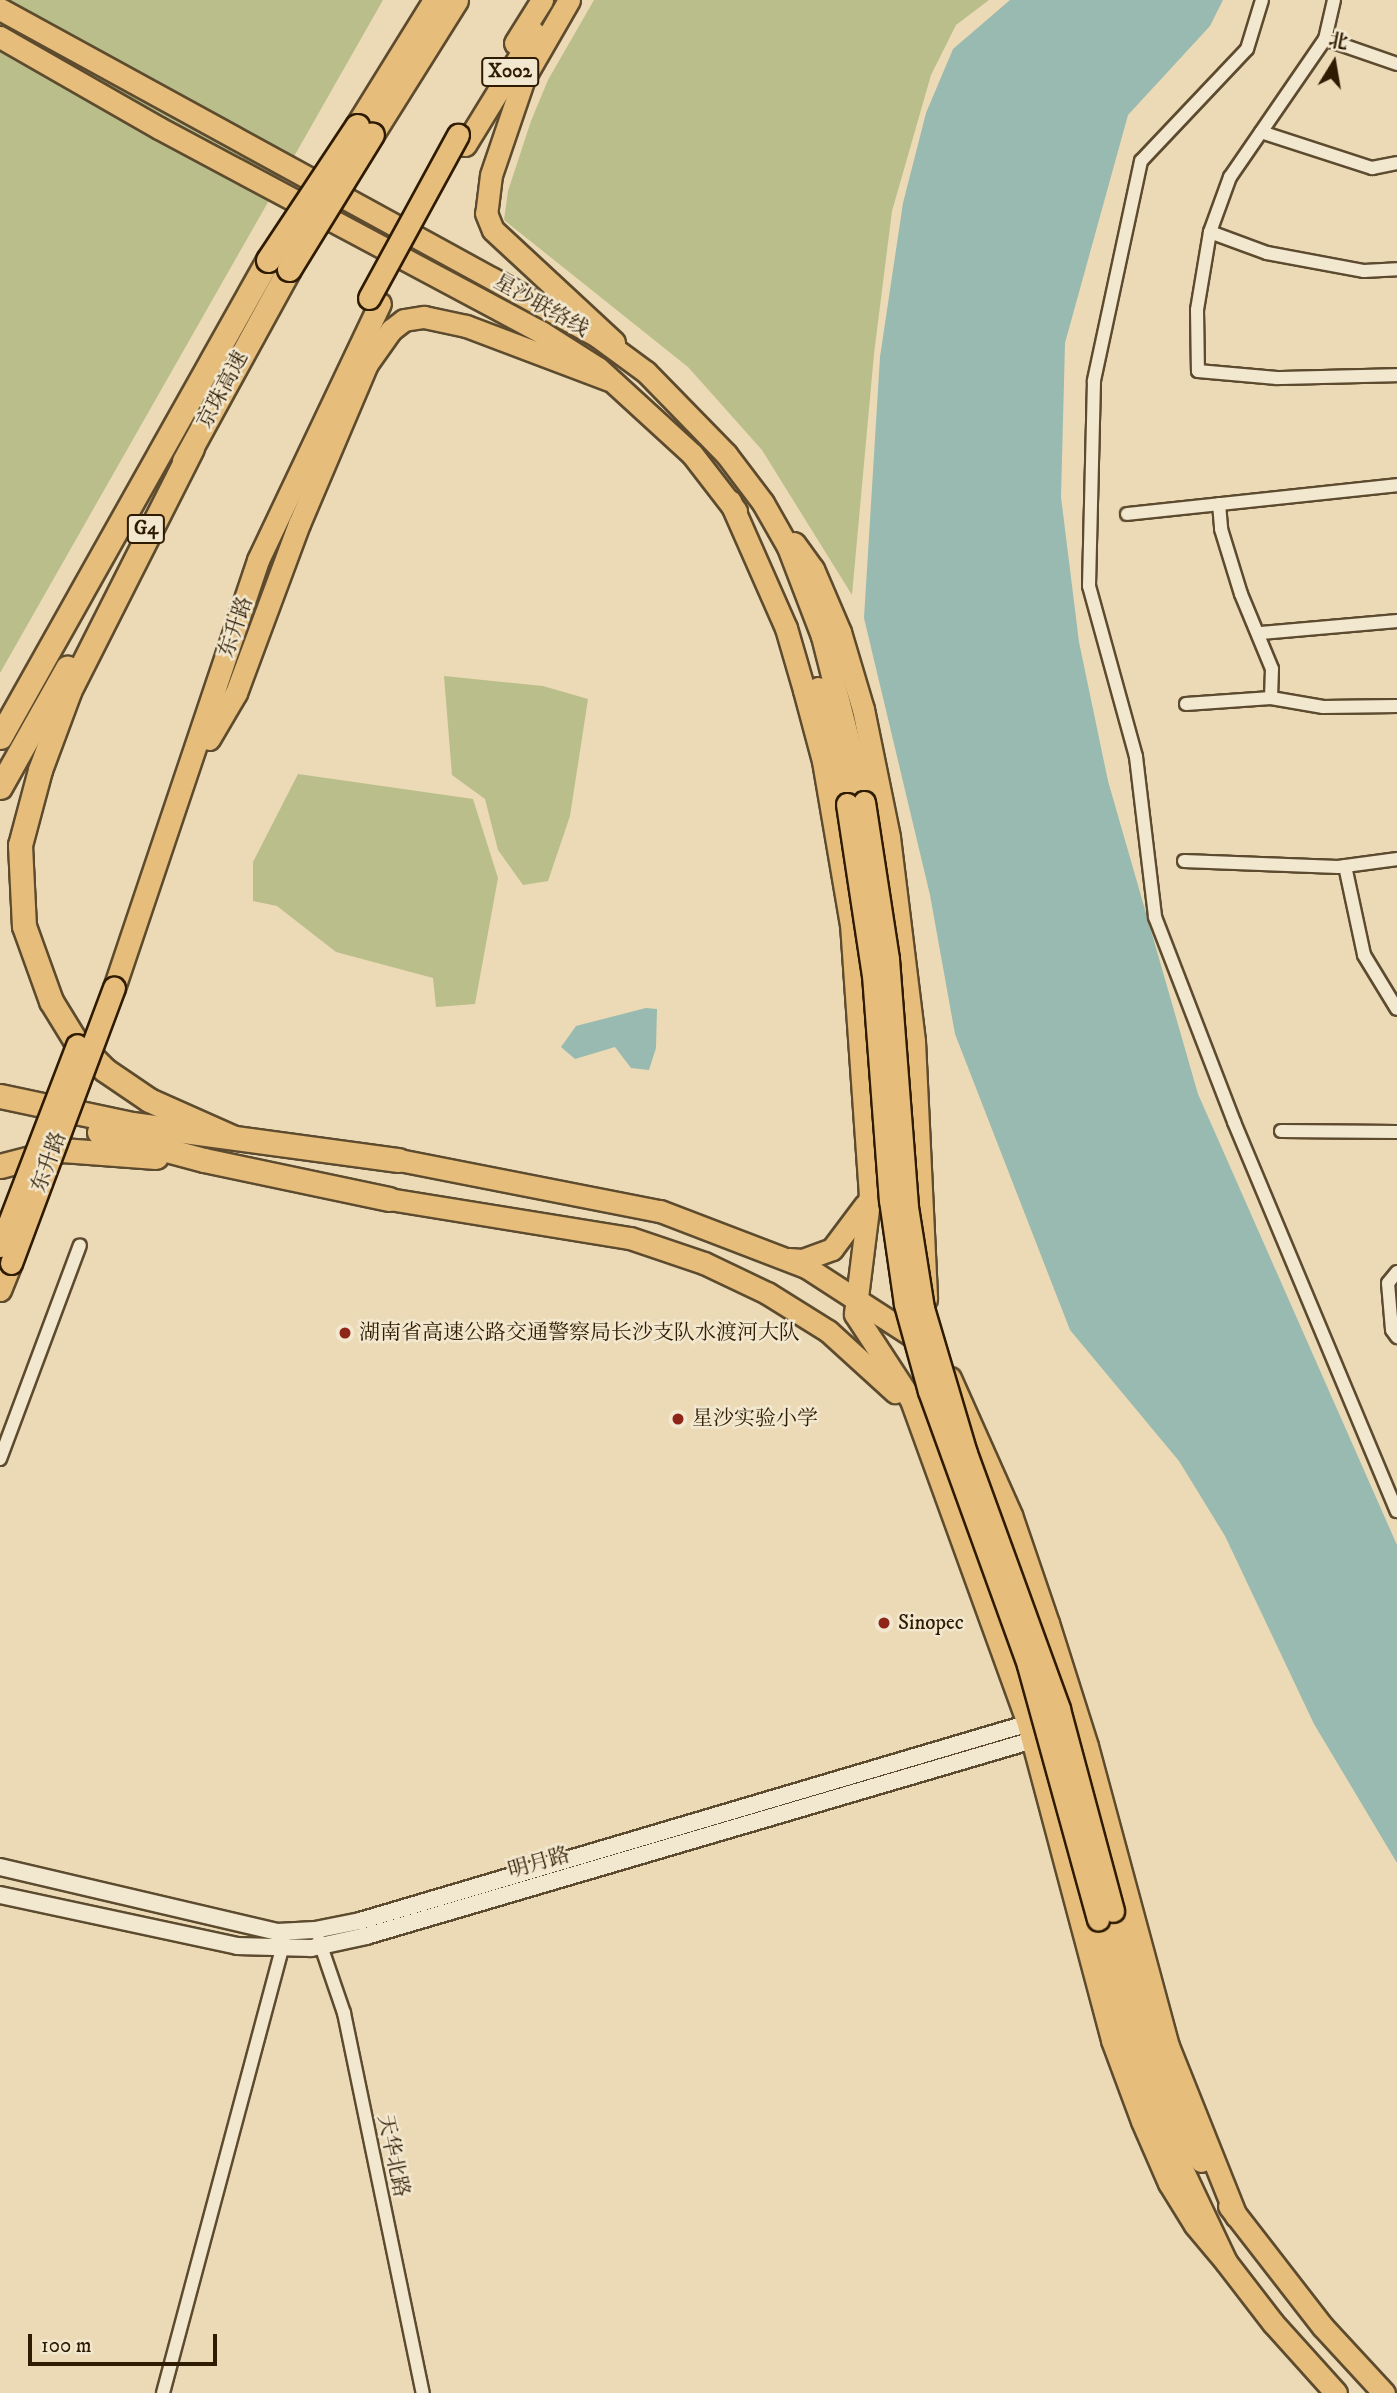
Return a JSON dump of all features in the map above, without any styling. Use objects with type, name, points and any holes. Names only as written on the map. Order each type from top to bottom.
[{"type":"highway","name":"京珠高速","points":[[365,130],[435,0]]},
{"type":"highway","name":"京珠高速","points":[[0,737],[278,264],[365,130],[457,0]]},
{"type":"highway","name":"京珠高速","points":[[0,787],[192,448],[278,264]]},
{"type":"highway","points":[[192,448],[69,692],[40,770],[20,845],[24,926],[51,1002],[75,1040],[105,1070],[149,1100],[232,1137]]},
{"type":"highway","points":[[0,1096],[132,1124],[398,1160]]},
{"type":"highway","points":[[0,1111],[204,1160],[389,1199]]},
{"type":"highway","points":[[0,1166],[62,1150],[204,1160]]},
{"type":"main road","name":"东升路","points":[[108,984],[251,559],[311,418],[462,140],[542,0]]},
{"type":"main road","name":"东升路","points":[[462,140],[554,0]]},
{"type":"main road","points":[[569,0],[524,78],[491,175],[486,213],[493,230],[568,296],[638,366]]},
{"type":"main road","name":"星沙联络线","points":[[0,9],[597,336],[638,366],[700,423],[763,503],[788,547],[822,636],[855,803]]},
{"type":"main road","points":[[0,37],[159,128],[541,332],[613,381],[692,454],[730,500],[759,544],[805,640],[855,803],[873,975],[890,1200],[905,1304],[929,1391],[1028,1665],[1105,1915],[1178,2122],[1236,2216],[1322,2328],[1384,2393]]},
{"type":"main road","name":"东升路","points":[[0,1290],[6,1255],[189,775],[258,560],[375,301]]},
{"type":"main road","points":[[189,775],[236,693],[299,524],[362,376],[391,330],[404,320],[424,317],[466,326],[613,381]]},
{"type":"main road","points":[[730,500],[786,628],[823,761],[851,924],[870,1193],[855,1314],[911,1400],[1030,1732],[1112,2040],[1169,2183],[1195,2225],[1273,2323],[1336,2393]]},
{"type":"main road","points":[[763,503],[813,569],[841,632],[863,709],[889,837],[914,1041],[928,1262],[924,1343]]},
{"type":"main road","points":[[398,1160],[637,1206],[788,1259],[856,1297],[924,1343],[943,1365],[1005,1502],[1078,1716],[1168,2046],[1236,2216]]},
{"type":"main road","points":[[788,1259],[803,1260],[832,1249],[859,1217],[870,1193]]},
{"type":"main road","points":[[389,1199],[630,1238],[704,1263],[767,1293],[828,1331],[893,1388],[925,1442]]},
{"type":"main road","points":[[1105,1915],[1138,2063],[1226,2262]]},
{"type":"street","points":[[1262,0],[1247,49],[1141,161],[1094,380],[1089,586],[1136,757],[1155,917],[1239,1133],[1397,1511]]},
{"type":"street","points":[[1334,0],[1325,39],[1230,177],[1210,232],[1197,310],[1198,371],[1278,378],[1397,376]]},
{"type":"street","points":[[1325,39],[1397,64]]},
{"type":"street","points":[[1261,132],[1372,168],[1397,163]]},
{"type":"street","points":[[1210,232],[1267,253],[1364,271],[1397,269]]},
{"type":"street","points":[[1127,514],[1397,485]]},
{"type":"street","points":[[1219,504],[1221,529],[1241,594],[1261,633],[1272,669],[1271,698]]},
{"type":"street","points":[[1261,633],[1397,621]]},
{"type":"street","points":[[1186,704],[1271,698],[1323,707],[1397,706]]},
{"type":"street","points":[[1184,861],[1345,866],[1397,859]]},
{"type":"street","points":[[1345,866],[1364,956],[1397,1009]]},
{"type":"street","points":[[1281,1131],[1397,1132]]},
{"type":"street","points":[[0,1459],[80,1245]]},
{"type":"street","points":[[1397,1272],[1388,1283],[1392,1330],[1397,1337]]},
{"type":"street","name":"明月路","points":[[0,1895],[237,1946],[279,1949],[318,1938],[373,1917],[1030,1732],[1078,1716]]},
{"type":"street","name":"明月路","points":[[0,1867],[247,1926],[293,1931],[318,1938]]},
{"type":"street","points":[[163,2393],[279,1949],[293,1931]]},
{"type":"street","name":"天华北路","points":[[318,1938],[344,2013],[423,2393]]},
{"type":"green space","points":[[0,0],[383,0],[0,673]]},
{"type":"green space","points":[[594,0],[989,0],[956,25],[931,75],[892,211],[874,354],[852,595],[762,450],[688,367],[504,220],[508,191],[531,121],[548,80]]},
{"type":"green space","points":[[444,676],[543,686],[588,699],[570,816],[548,881],[523,885],[498,850],[485,799],[452,775]]},
{"type":"green space","points":[[298,774],[473,799],[498,878],[475,1004],[436,1007],[433,978],[336,952],[277,906],[253,901],[253,862]]},
{"type":"water","points":[[1010,0],[1223,0],[1210,26],[1128,115],[1065,343],[1061,497],[1079,642],[1108,781],[1198,1094],[1397,1545],[1397,1863],[1314,1724],[1225,1536],[1179,1461],[1070,1330],[955,1034],[930,895],[864,618],[880,357],[903,203],[926,113],[953,49]]},
{"type":"water","points":[[646,1008],[657,1009],[656,1048],[649,1070],[631,1068],[615,1047],[575,1059],[561,1047],[576,1026]]},
{"type":"place","name":"湖南省高速公路交通警察局长沙支队水渡河大队","points":[[345,1333]]},
{"type":"place","name":"星沙实验小学","points":[[678,1419]]},
{"type":"place","name":"Sinopec","points":[[884,1623]]}]
